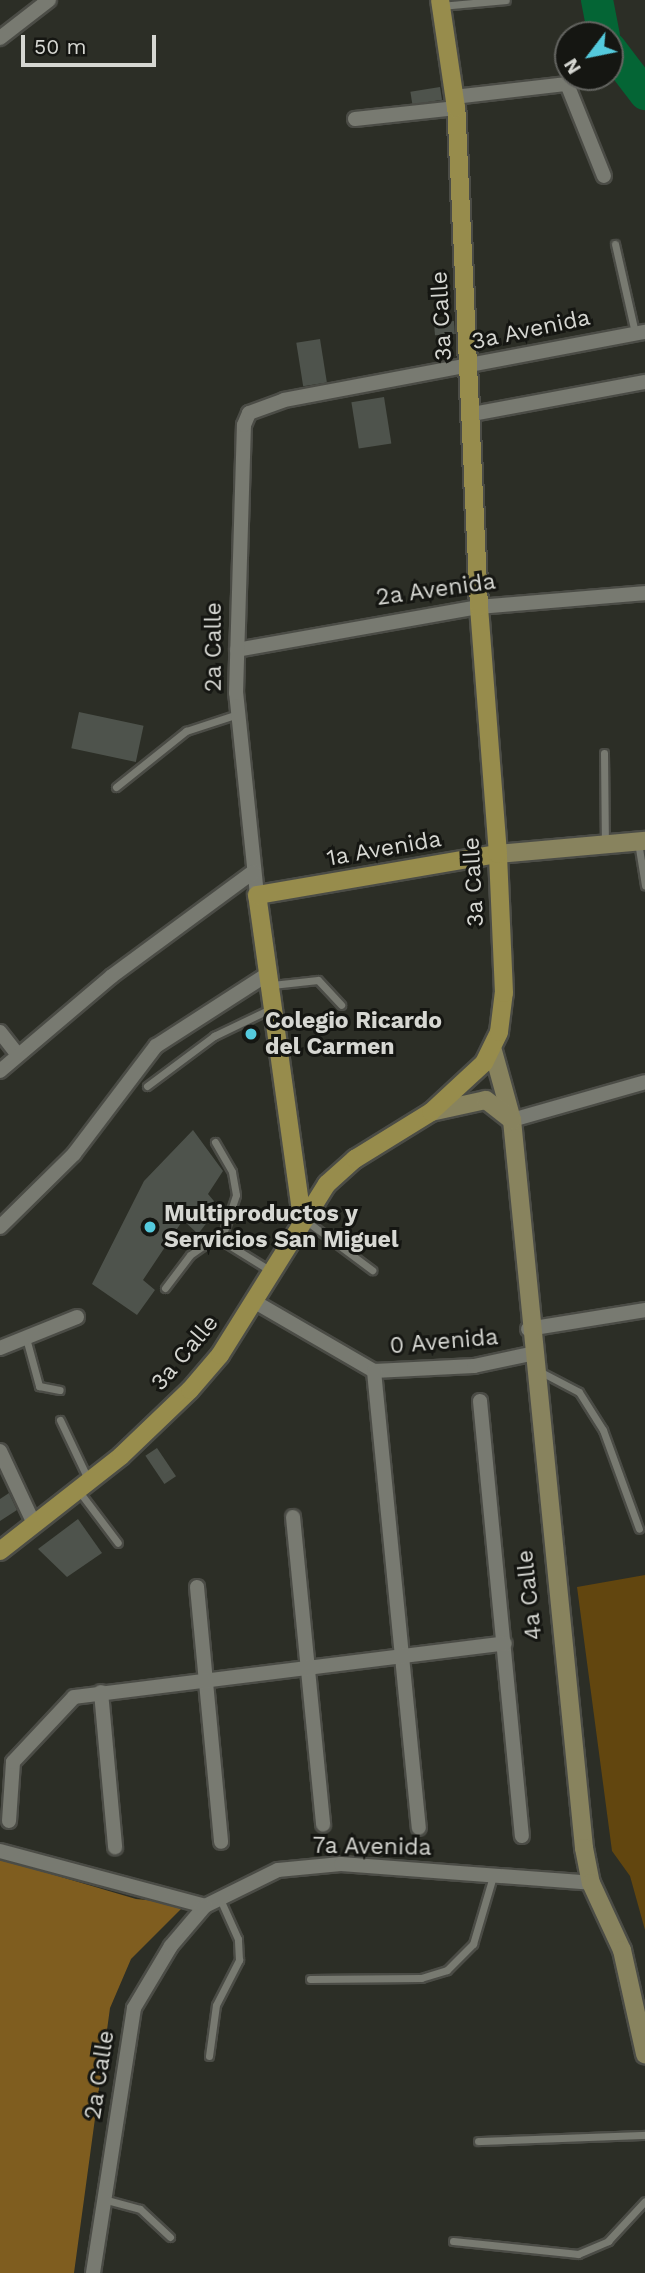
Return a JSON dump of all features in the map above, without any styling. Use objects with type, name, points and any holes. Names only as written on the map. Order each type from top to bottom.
[{"type":"main road","name":"3a Calle","points":[[0,1551],[84,1485],[190,1390],[255,1302],[302,1218],[340,1171],[431,1112],[493,1051],[504,993],[498,853],[479,607],[472,414],[455,103],[440,3]]},
{"type":"main road","name":"1a Avenida","points":[[257,895],[498,853],[641,841]]},
{"type":"main road","points":[[257,895],[270,1009],[302,1218]]},
{"type":"main road","name":"4a Calle","points":[[493,1051],[512,1120],[531,1362],[591,1882],[618,1938],[642,2022],[645,2054]]},
{"type":"main road","points":[[431,1112],[486,1100],[512,1120]]},
{"type":"street","points":[[0,38],[49,0]]},
{"type":"street","points":[[355,118],[567,84],[604,176]]},
{"type":"street","name":"3a Avenida","points":[[261,405],[640,332]]},
{"type":"street","points":[[472,414],[645,382]]},
{"type":"street","name":"2a Calle","points":[[257,895],[238,714],[237,649],[244,425],[261,405]]},
{"type":"street","name":"2a Avenida","points":[[237,649],[479,607],[645,593]]},
{"type":"street","points":[[0,1071],[112,975],[253,872]]},
{"type":"street","points":[[0,1227],[74,1154],[156,1046],[267,980]]},
{"type":"street","points":[[0,1032],[18,1055]]},
{"type":"street","points":[[512,1120],[645,1082]]},
{"type":"street","name":"0 Avenida","points":[[255,1302],[374,1371],[531,1362]]},
{"type":"street","name":"0 Avenida","points":[[528,1329],[645,1310]]},
{"type":"street","points":[[0,1348],[77,1318]]},
{"type":"street","points":[[374,1371],[419,1828]]},
{"type":"street","points":[[480,1401],[522,1836]]},
{"type":"street","points":[[0,1451],[34,1524]]},
{"type":"street","points":[[293,1517],[303,1667],[323,1825]]},
{"type":"street","points":[[197,1587],[203,1676],[221,1842]]},
{"type":"street","points":[[9,1821],[13,1762],[74,1697],[203,1676],[505,1643]]},
{"type":"street","points":[[101,1692],[115,1847]]},
{"type":"street","points":[[0,1851],[205,1906]]},
{"type":"street","name":"7a Avenida","points":[[205,1906],[278,1871],[341,1864],[591,1882]]},
{"type":"street","name":"2a Calle","points":[[93,2273],[134,2008],[171,1946],[205,1906]]},
{"type":"lane","points":[[440,3],[506,0]]},
{"type":"lane","points":[[615,244],[640,332]]},
{"type":"lane","points":[[116,787],[186,731],[238,714]]},
{"type":"lane","points":[[604,753],[604,845]]},
{"type":"lane","points":[[641,841],[645,885]]},
{"type":"lane","points":[[267,980],[318,980],[341,1005]]},
{"type":"lane","points":[[147,1086],[214,1036],[270,1009]]},
{"type":"lane","points":[[165,1288],[190,1255],[222,1237],[236,1195],[232,1172],[215,1142]]},
{"type":"lane","points":[[302,1218],[372,1270]]},
{"type":"lane","points":[[222,1237],[272,1272]]},
{"type":"lane","points":[[26,1338],[38,1386],[60,1390]]},
{"type":"lane","points":[[531,1362],[579,1392],[603,1430],[639,1530]]},
{"type":"lane","points":[[60,1420],[84,1485],[118,1543]]},
{"type":"lane","points":[[310,1979],[421,1978],[447,1970],[473,1944],[494,1875]]},
{"type":"lane","points":[[209,2056],[216,2004],[239,1960],[239,1939],[220,1899]]},
{"type":"lane","points":[[478,2141],[645,2135]]},
{"type":"lane","points":[[103,2199],[140,2209],[170,2237]]},
{"type":"lane","points":[[453,2241],[578,2254],[608,2241],[645,2201]]},
{"type":"shaded area","points":[[645,1575],[645,1930],[630,1876],[612,1851],[577,1587]]},
{"type":"shaded area","points":[[0,1859],[136,1899],[186,1904],[131,1959],[110,2008],[74,2273],[0,2273]]},
{"type":"building","points":[[440,87],[442,100],[412,105],[410,92]]},
{"type":"building","points":[[454,321],[455,334],[435,335],[434,322]]},
{"type":"building","points":[[320,339],[327,382],[303,386],[296,343]]},
{"type":"building","points":[[384,397],[391,443],[359,449],[351,402]]},
{"type":"building","points":[[79,712],[144,726],[136,762],[71,748]]},
{"type":"building","name":"Multiproductos y Servicios San Miguel","points":[[193,1130],[223,1171],[208,1194],[219,1207],[198,1234],[183,1220],[143,1280],[155,1290],[137,1315],[92,1284],[144,1181]]},
{"type":"building","points":[[157,1448],[176,1476],[164,1484],[145,1456]]},
{"type":"building","points":[[9,1493],[17,1510],[0,1521],[0,1499]]},
{"type":"building","points":[[78,1519],[102,1553],[67,1577],[38,1549]]},
{"type":"waterway","points":[[597,0],[601,21]]},
{"type":"waterway","points":[[624,66],[645,94]]},
{"type":"place","name":"Colegio Ricardo del Carmen","points":[[251,1034]]},
{"type":"place","name":"Multiproductos y Servicios San Miguel","points":[[150,1227]]}]
